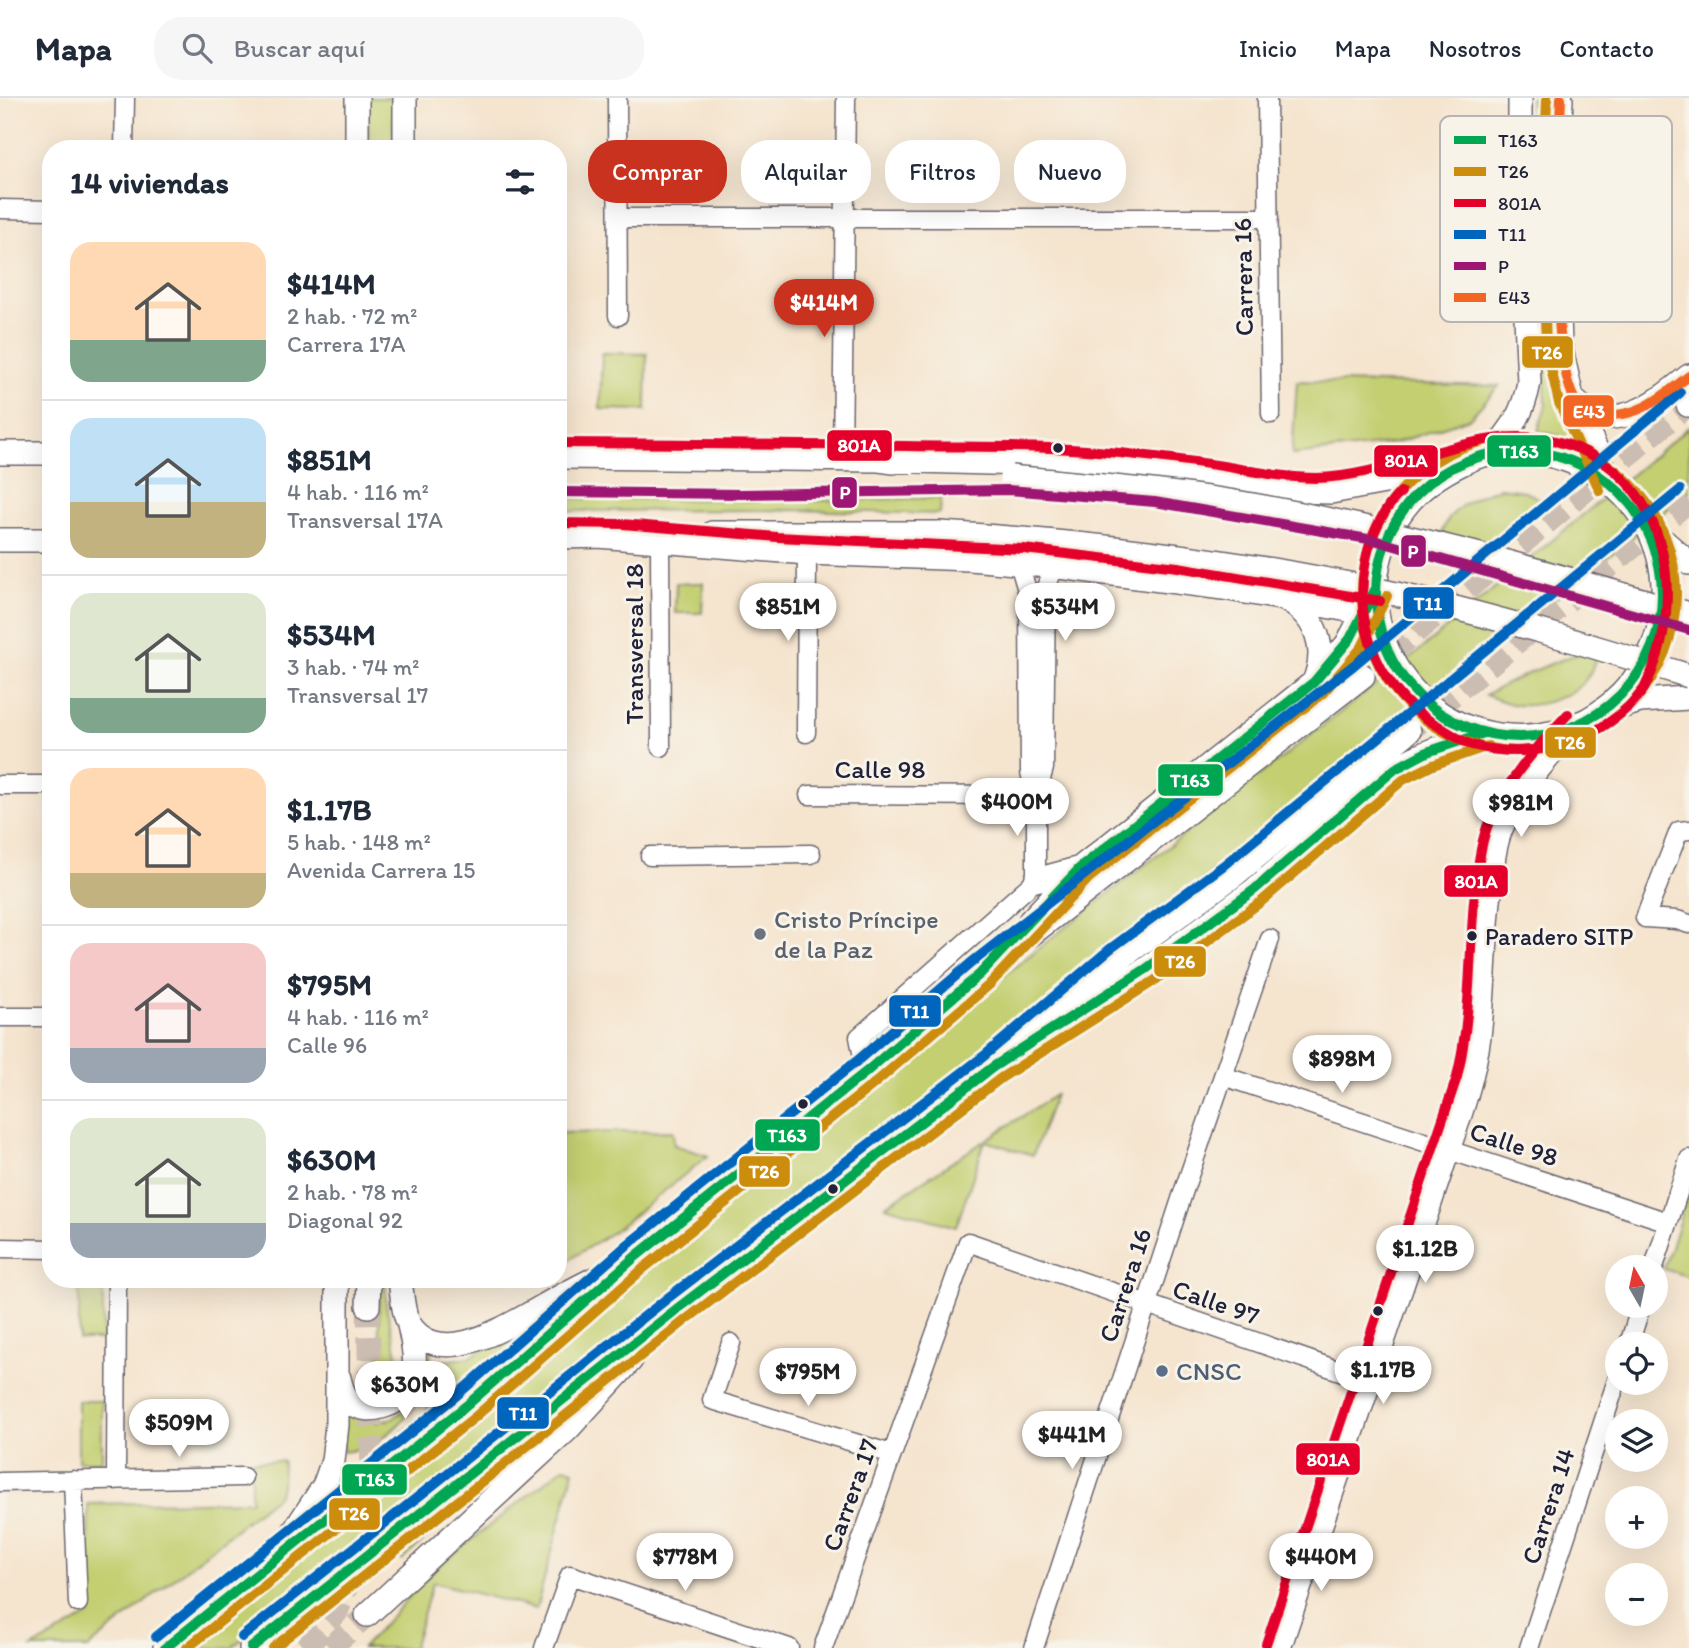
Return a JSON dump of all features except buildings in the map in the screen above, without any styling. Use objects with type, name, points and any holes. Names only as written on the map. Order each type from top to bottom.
[{"type":"main road","points":[[357,98],[357,140]]},
{"type":"main road","points":[[405,98],[405,140]]},
{"type":"main road","points":[[1520,98],[1520,116]]},
{"type":"main road","points":[[1560,116],[1561,98]]},
{"type":"main road","points":[[980,974],[1080,868],[1314,682],[1347,644],[1371,614],[1378,566],[1385,542],[1396,520],[1411,500],[1449,469],[1482,456],[1508,434],[1518,419],[1526,401],[1529,382],[1526,322]]},
{"type":"main road","points":[[1559,322],[1560,344],[1572,398],[1613,485]]},
{"type":"main road","points":[[1572,398],[1582,408],[1595,414],[1622,416],[1649,407],[1689,376]]},
{"type":"main road","points":[[567,457],[879,460],[1099,466],[1293,491],[1331,492],[1357,489],[1482,456],[1521,451],[1554,455],[1586,466],[1613,485],[1633,505],[1644,523],[1660,563],[1663,592],[1662,613],[1650,653],[1627,689],[1586,720],[1546,758],[1513,805],[1500,832],[1488,902],[1479,1039],[1473,1071],[1279,1648]]},
{"type":"main road","points":[[0,453],[42,453]]},
{"type":"main road","points":[[879,460],[1183,495],[1348,523],[1497,558],[1689,614]]},
{"type":"main road","points":[[1644,523],[1687,556],[1663,592]]},
{"type":"main road","points":[[567,537],[771,531],[940,533],[1087,543],[1325,579],[1487,617],[1689,676]]},
{"type":"main road","points":[[598,536],[807,553],[1059,567],[1268,595],[1371,614]]},
{"type":"main road","points":[[0,540],[42,540]]},
{"type":"main road","points":[[1268,595],[1294,604],[1313,625],[1321,649],[1314,682]]},
{"type":"main road","points":[[1371,614],[1387,651],[1407,684],[1449,719],[1484,733],[1526,737],[1553,733],[1640,701],[1689,698]]},
{"type":"main road","points":[[165,1648],[466,1406],[635,1257],[866,1072],[980,974],[1363,676]]},
{"type":"main road","points":[[251,1648],[678,1308],[993,1067],[1118,960],[1233,876],[1409,731]]},
{"type":"main road","points":[[993,1067],[1146,969],[1254,890],[1395,769],[1421,754],[1484,733]]},
{"type":"main road","points":[[1036,880],[1080,868]]},
{"type":"main road","points":[[408,1321],[421,1337],[431,1343],[451,1345],[467,1342],[498,1331],[635,1257]]},
{"type":"main road","points":[[274,1561],[330,1473],[337,1439],[337,1288]]},
{"type":"main road","points":[[368,1306],[369,1288]]},
{"type":"main road","points":[[338,1375],[345,1397],[362,1408],[392,1403],[403,1396],[409,1386],[414,1358],[402,1288]]},
{"type":"main road","points":[[367,1615],[568,1429],[678,1308]]},
{"type":"main road","points":[[145,1648],[226,1599]]},
{"type":"street","points":[[124,140],[125,98]]},
{"type":"street","points":[[618,98],[618,316]]},
{"type":"street","points":[[842,460],[846,98]]},
{"type":"street","name":"Carrera 16","points":[[1267,98],[1271,414]]},
{"type":"street","points":[[0,209],[42,209]]},
{"type":"street","points":[[618,218],[1269,218]]},
{"type":"street","name":"Transversal 18","points":[[660,541],[661,747]]},
{"type":"street","points":[[806,733],[807,553]]},
{"type":"street","points":[[866,1072],[859,1037],[1036,880],[1036,796],[1030,772],[1029,597],[1019,563]]},
{"type":"street","points":[[1036,796],[1044,768],[1046,587],[1051,575],[1059,567]]},
{"type":"street","points":[[0,785],[42,785]]},
{"type":"street","name":"Calle 98","points":[[809,795],[1036,796]]},
{"type":"street","points":[[1689,830],[1679,831],[1645,918],[1677,920],[1689,924]]},
{"type":"street","points":[[650,856],[811,854]]},
{"type":"street","name":"Carrera 16","points":[[1034,1648],[1270,939]]},
{"type":"street","points":[[0,1017],[42,1017]]},
{"type":"street","name":"Calle 98","points":[[1223,1076],[1668,1222]]},
{"type":"street","points":[[1658,1255],[1689,1159]]},
{"type":"street","name":"Calle 97","points":[[968,1242],[1368,1381]]},
{"type":"street","name":"Carrera 17","points":[[823,1648],[968,1242]]},
{"type":"street","points":[[0,1248],[42,1249]]},
{"type":"street","points":[[116,1480],[117,1288]]},
{"type":"street","points":[[731,1343],[712,1400],[892,1454]]},
{"type":"street","name":"Carrera 14","points":[[1529,1648],[1612,1395]]},
{"type":"street","points":[[0,1482],[243,1477]]},
{"type":"street","points":[[73,1480],[78,1602]]},
{"type":"street","points":[[544,1648],[570,1575],[789,1648]]},
{"type":"green space","points":[[367,98],[393,98],[393,140],[369,140]]},
{"type":"green space","points":[[1530,98],[1550,98],[1549,116],[1530,116]]},
{"type":"green space","points":[[1540,322],[1549,322],[1558,400],[1575,440],[1538,431],[1546,405]]},
{"type":"green space","points":[[602,353],[647,354],[646,410],[600,409]]},
{"type":"green space","points":[[1297,381],[1499,386],[1470,418],[1396,443],[1292,455]]},
{"type":"green space","points":[[1689,427],[1689,492],[900,1122],[231,1648],[184,1648],[500,1391],[618,1285],[884,1069],[1420,650]]},
{"type":"green space","points":[[1499,488],[1525,491],[1548,504],[1508,531],[1463,550],[1441,536],[1449,518],[1463,505]]},
{"type":"green space","points":[[567,498],[795,501],[941,498],[940,514],[796,510],[567,511]]},
{"type":"green space","points":[[676,583],[703,583],[702,613],[675,613]]},
{"type":"green space","points":[[1599,647],[1587,678],[1574,691],[1565,695],[1545,702],[1517,705],[1485,695],[1540,668]]},
{"type":"green space","points":[[1055,1095],[1033,1155],[985,1141],[956,1227],[885,1206]]},
{"type":"green space","points":[[673,1131],[674,1145],[708,1156],[614,1231],[567,1261],[567,1133]]},
{"type":"green space","points":[[1689,1191],[1689,1277],[1668,1270],[1668,1257]]},
{"type":"green space","points":[[79,1288],[103,1288],[103,1340],[79,1340]]},
{"type":"green space","points":[[379,1288],[386,1288],[386,1305],[402,1377],[399,1386],[379,1399]]},
{"type":"green space","points":[[542,1315],[478,1379],[314,1508],[341,1469],[363,1465],[424,1414],[434,1399],[444,1361],[470,1357]]},
{"type":"green space","points":[[423,1350],[431,1351],[429,1369],[416,1402],[405,1417],[377,1441],[343,1452],[342,1410],[379,1422],[393,1418],[408,1407],[418,1390]]},
{"type":"green space","points":[[78,1401],[102,1401],[102,1461],[78,1461]]},
{"type":"green space","points":[[542,1435],[402,1560],[392,1553]]},
{"type":"green space","points":[[251,1461],[283,1461],[282,1485],[277,1496],[88,1648],[32,1648],[90,1615],[88,1504],[251,1501]]},
{"type":"green space","points":[[564,1467],[574,1470],[536,1609],[433,1582],[413,1648],[362,1648],[436,1568]]},
{"type":"tunnel","points":[[1363,676],[1688,405]]},
{"type":"tunnel","points":[[1409,731],[1689,501]]},
{"type":"tunnel","points":[[306,1648],[337,1612],[365,1539],[372,1479],[368,1306]]},
{"type":"tunnel","points":[[330,1648],[367,1615]]},
{"type":"transit line","name":"T26","points":[[1546,116],[1547,98]]},
{"type":"transit line","name":"E43","points":[[1560,116],[1561,98]]},
{"type":"transit line","name":"T26","points":[[1545,322],[1546,346],[1559,403],[1600,491]]},
{"type":"transit line","name":"E43","points":[[1559,322],[1562,354],[1570,388],[1584,409],[1605,415],[1630,413],[1660,398],[1689,376]]},
{"type":"transit line","name":"T11","points":[[156,1637],[457,1395],[626,1246],[857,1061],[971,963],[1354,665],[1680,393]]},
{"type":"transit line","name":"T26","points":[[1519,437],[1550,440],[1593,455],[1619,472],[1641,494],[1658,520],[1669,548],[1676,594],[1673,625],[1658,668],[1641,694],[1619,716],[1593,733],[1565,744],[1519,751],[1488,748],[1445,733],[1419,716],[1397,694],[1380,668],[1369,640],[1362,594],[1365,563],[1380,520],[1397,494],[1419,472],[1445,455],[1473,444],[1519,437]]},
{"type":"transit line","name":"801A","points":[[567,443],[1050,448],[1143,456],[1303,478],[1347,475],[1441,450],[1503,438],[1535,438],[1566,444],[1601,461],[1628,484],[1648,513],[1661,546],[1667,582],[1665,618],[1658,655],[1644,689],[1628,707],[1589,734],[1566,743],[1519,751],[1472,745],[1420,713],[1402,697],[1376,658],[1364,613],[1362,589],[1370,545],[1382,516],[1401,492]]},
{"type":"transit line","name":"T163","points":[[1519,451],[1547,454],[1574,462],[1610,483],[1630,503],[1656,552],[1662,594],[1659,622],[1651,649],[1630,685],[1610,705],[1561,731],[1519,737],[1491,734],[1464,726],[1428,705],[1408,685],[1382,636],[1376,594],[1379,566],[1387,539],[1408,503],[1428,483],[1477,457],[1519,451]]},
{"type":"transit line","name":"P","points":[[567,492],[741,494],[1009,490],[1155,502],[1374,540],[1689,630]]},
{"type":"transit line","name":"T11","points":[[242,1637],[669,1297],[984,1056],[1110,949],[1224,865],[1680,490]]},
{"type":"transit line","name":"801A","points":[[567,523],[622,524],[777,537],[1024,549],[1178,567],[1380,601]]},
{"type":"transit line","name":"T163","points":[[165,1648],[466,1406],[635,1257],[866,1072],[980,974],[1080,868],[1314,682],[1350,639],[1375,590]]},
{"type":"transit line","name":"T26","points":[[187,1648],[475,1417],[644,1268],[875,1083],[989,985],[1089,878],[1323,693],[1362,647],[1387,596]]},
{"type":"transit line","name":"801A","points":[[1266,1644],[1457,1077],[1467,1011],[1476,882],[1487,827],[1512,781],[1568,714]]},
{"type":"transit line","name":"T163","points":[[251,1648],[678,1308],[993,1067],[1146,969],[1254,890],[1395,769],[1427,752],[1484,733]]},
{"type":"transit line","name":"T26","points":[[273,1648],[687,1319],[1001,1078],[1154,981],[1262,901],[1403,780],[1433,765],[1488,746]]},
{"type":"place","name":"Cristo Príncipe de la Paz","points":[[760,934]]},
{"type":"place","name":"Paradero SITP","points":[[1472,936]]},
{"type":"place","name":"CNSC","points":[[1162,1371]]}]
